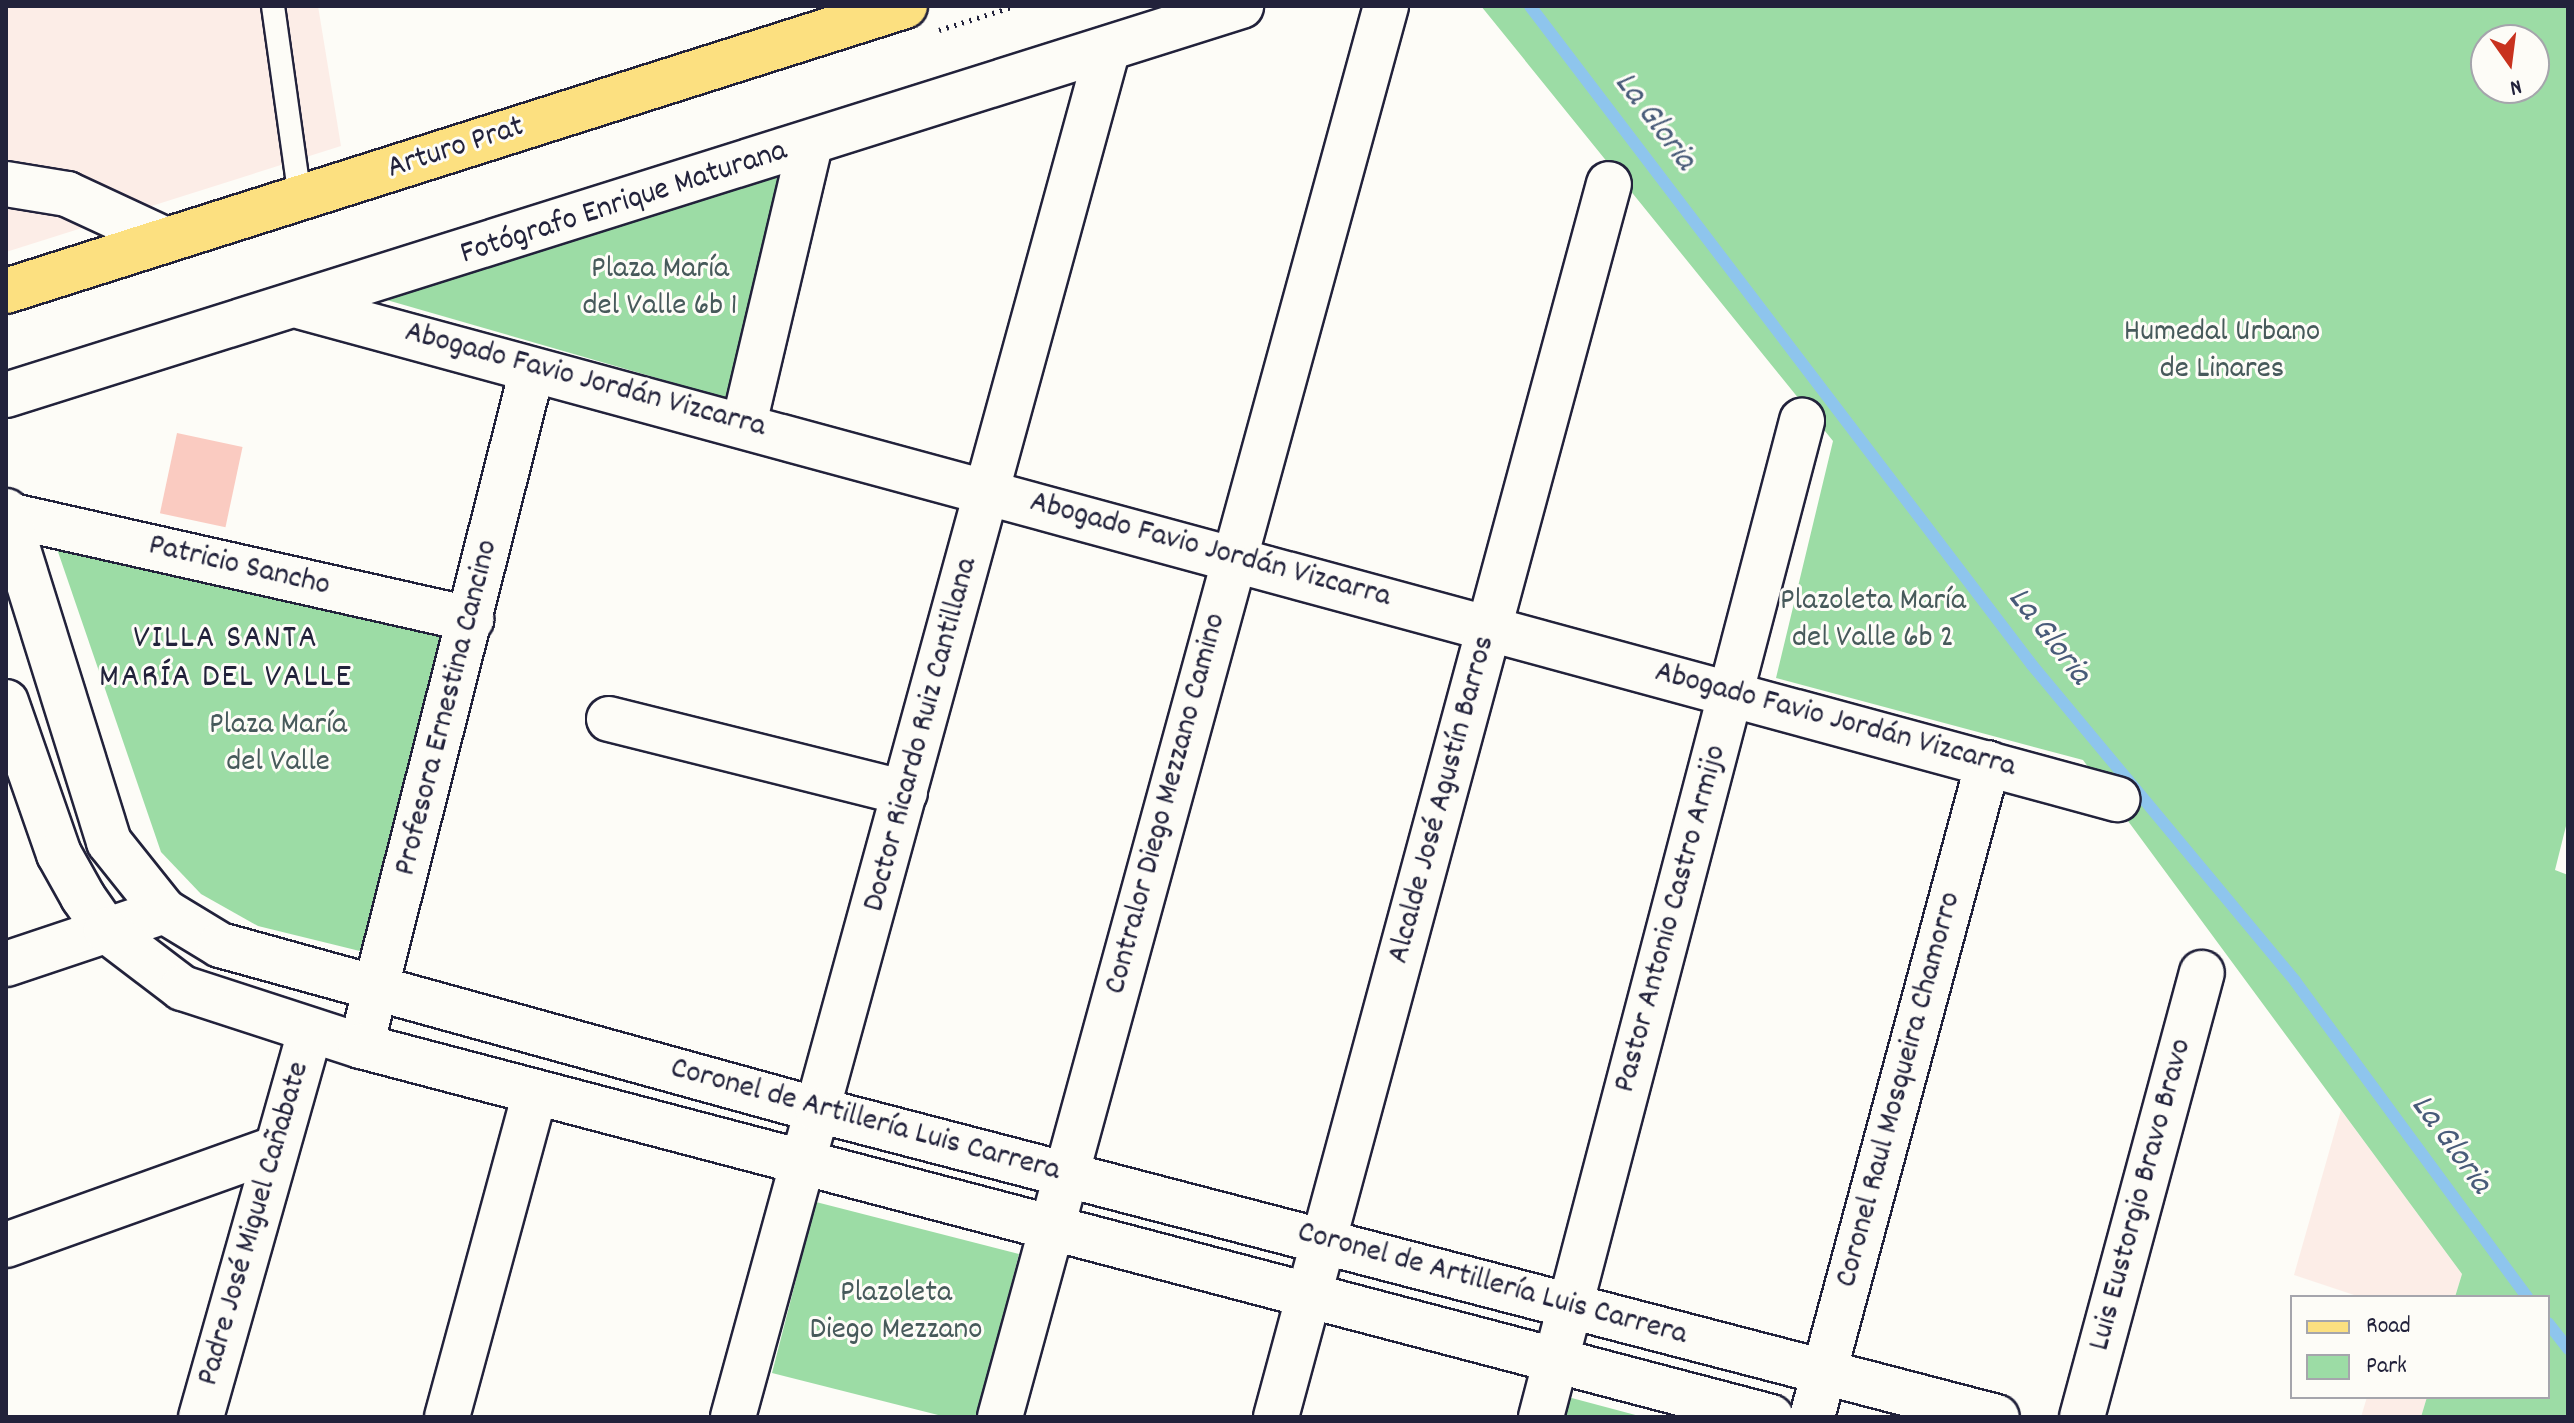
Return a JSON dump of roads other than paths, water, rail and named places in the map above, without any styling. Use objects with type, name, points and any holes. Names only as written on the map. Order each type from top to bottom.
[{"type":"main road","name":"Arturo Prat","points":[[6,291],[905,6]]},
{"type":"street","name":"Fotógrafo Enrique Maturana","points":[[6,395],[263,311],[302,307],[1107,52],[1241,6]]},
{"type":"street","name":"Contralor Diego Mezzano Camino","points":[[1000,1417],[1386,6]]},
{"type":"street","name":"Doctor Ricardo Ruiz Cantillana","points":[[733,1417],[1107,52]]},
{"type":"street","points":[[744,424],[810,144]]},
{"type":"street","points":[[6,184],[67,194],[166,240]]},
{"type":"street","name":"Alcalde José Agustín Barros","points":[[1276,1417],[1321,1241],[1609,184]]},
{"type":"street","name":"Abogado Favio Jordán Vizcarra","points":[[302,307],[744,424],[2117,799]]},
{"type":"street","name":"Profesora Ernestina Cancino","points":[[361,1046],[532,370]]},
{"type":"street","name":"Pastor Antonio Castro Armijo","points":[[1541,1417],[1802,421]]},
{"type":"street","name":"Patricio Sancho","points":[[7,513],[471,619]]},
{"type":"street","name":"Coronel de Artillería Luis Carrera","points":[[7,513],[99,816],[123,866],[164,911],[220,945],[818,1110],[1997,1417]]},
{"type":"street","name":"Coronel de Artillería Luis Carrera","points":[[6,702],[59,854],[106,930],[182,988],[310,1031],[535,1093],[1771,1417]]},
{"type":"street","points":[[609,719],[905,793]]},
{"type":"street","name":"Coronel Raul Mosqueira Chamorro","points":[[1812,1417],[1988,763]]},
{"type":"street","points":[[6,964],[164,911]]},
{"type":"street","name":"Luis Eustorgio Bravo Bravo","points":[[2082,1417],[2202,973]]},
{"type":"street","name":"Padre José Miguel Cañabate","points":[[201,1417],[271,1150],[310,1031]]},
{"type":"street","points":[[447,1417],[535,1093]]},
{"type":"street","points":[[6,1245],[271,1150]]},
{"type":"lane","points":[[273,6],[300,198]]},
{"type":"waterway","name":"La Gloria","points":[[1530,6],[2032,665],[2295,981],[2526,1295]]},
{"type":"waterway","name":"La Gloria","points":[[2550,1326],[2568,1349]]},
{"type":"district","name":"VILLA SANTA MARÍA DEL VALLE","points":[[226,658]]},
{"type":"park label","name":"Plaza María del Valle 6b 1","points":[[660,290]]},
{"type":"park label","name":"Humedal Urbano de Linares","points":[[2222,352]]},
{"type":"park label","name":"Plazoleta María del Valle 6b 2","points":[[1873,622]]},
{"type":"park label","name":"Plaza María del Valle","points":[[278,746]]},
{"type":"park label","name":"Plazoleta Diego Mezzano","points":[[896,1314]]}]
